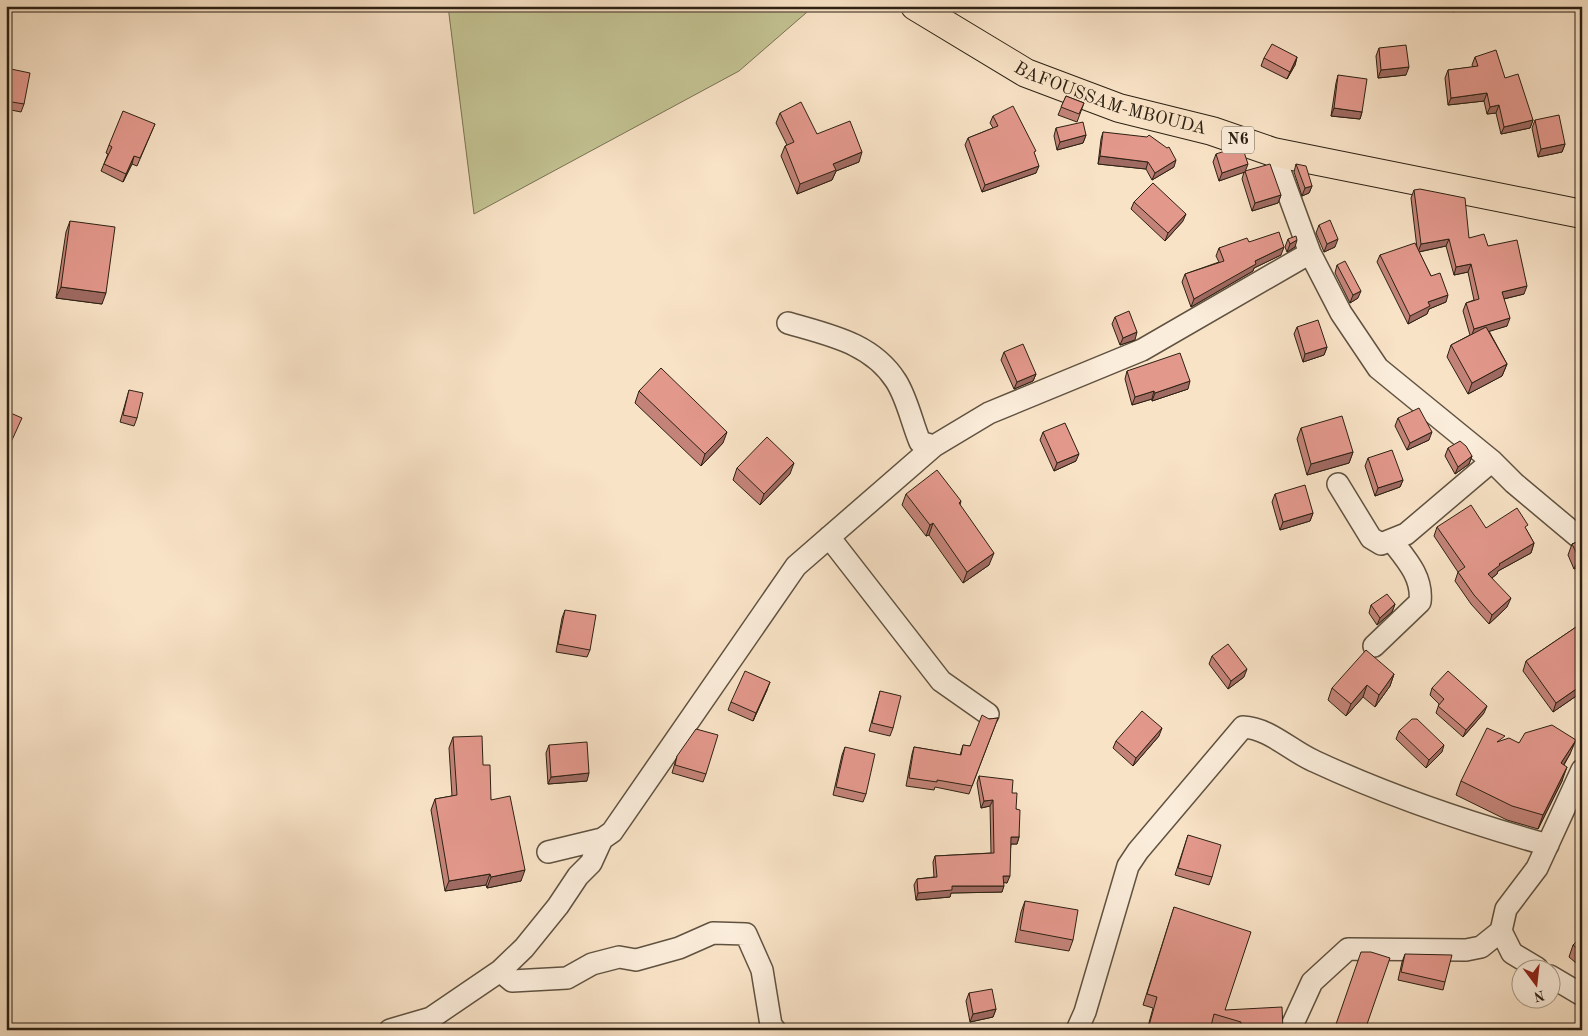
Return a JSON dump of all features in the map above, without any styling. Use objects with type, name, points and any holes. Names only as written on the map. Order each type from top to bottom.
[{"type":"highway","name":"BAFOUSSAM-MBOUDA","points":[[915,6],[1026,73],[1119,108],[1212,131],[1273,152],[1582,214]]},
{"type":"street","points":[[1273,152],[1310,253],[1341,313],[1378,368],[1492,461],[1514,483],[1582,540]]},
{"type":"street","points":[[548,852],[602,839],[612,832],[796,566],[934,446],[990,413],[1142,350],[1310,253]]},
{"type":"street","points":[[788,323],[848,341],[876,356],[897,382],[920,442],[934,446]]},
{"type":"street","points":[[1338,484],[1371,538],[1381,544],[1406,534],[1492,461]]},
{"type":"street","points":[[829,537],[941,681],[988,714]]},
{"type":"street","points":[[1374,646],[1420,602],[1422,590],[1414,570],[1392,541]]},
{"type":"street","points":[[1077,1030],[1085,1012],[1128,866],[1138,851],[1243,727],[1255,728],[1313,761],[1390,792],[1485,828],[1548,845]]},
{"type":"street","points":[[1290,1030],[1312,982],[1348,949],[1466,950],[1482,948],[1501,931],[1506,909],[1538,868],[1582,770]]},
{"type":"street","points":[[390,1030],[430,1018],[500,972],[524,948],[558,906],[590,862],[602,839]]},
{"type":"street","points":[[1501,931],[1512,953],[1520,958]]},
{"type":"street","points":[[500,972],[512,981],[566,978],[592,964],[619,956],[636,960],[679,948],[713,933],[746,934],[762,970],[771,1024],[775,1030]]},
{"type":"street","points":[[1560,982],[1582,995]]},
{"type":"shaded area","points":[[448,6],[814,6],[739,71],[474,214]]},
{"type":"building","points":[[1272,44],[1297,57],[1290,72],[1264,58]]},
{"type":"building","points":[[1406,45],[1409,67],[1381,70],[1379,48]]},
{"type":"building","points":[[1496,50],[1505,78],[1518,74],[1533,120],[1504,127],[1499,105],[1490,107],[1487,93],[1451,98],[1448,70],[1478,66],[1475,57]]},
{"type":"building","points":[[6,68],[30,73],[24,104],[6,101]]},
{"type":"building","points":[[1338,75],[1367,79],[1362,112],[1334,108]]},
{"type":"building","points":[[1066,96],[1084,103],[1079,114],[1061,107]]},
{"type":"building","points":[[801,102],[817,134],[850,121],[862,152],[833,164],[836,170],[800,184],[785,146],[794,142],[780,113]]},
{"type":"building","points":[[1013,106],[1036,151],[1034,152],[1039,166],[985,185],[968,138],[998,126],[993,116]]},
{"type":"building","points":[[123,111],[155,124],[140,158],[134,156],[126,174],[104,164],[112,147],[109,145]]},
{"type":"building","points":[[1559,115],[1565,144],[1541,149],[1535,120]]},
{"type":"building","points":[[1083,122],[1086,135],[1060,142],[1056,128]]},
{"type":"building","points":[[1103,132],[1147,137],[1149,135],[1167,148],[1169,147],[1176,160],[1155,173],[1148,162],[1100,156]]},
{"type":"building","points":[[6,138],[10,139],[6,147]]},
{"type":"building","points":[[1237,147],[1243,149],[1248,164],[1222,173],[1216,154]]},
{"type":"building","points":[[1270,164],[1281,195],[1255,203],[1245,171]]},
{"type":"building","points":[[1296,164],[1306,166],[1312,186],[1305,188]]},
{"type":"building","points":[[1153,183],[1186,214],[1168,233],[1134,202]]},
{"type":"building","points":[[1420,189],[1465,198],[1469,238],[1484,234],[1488,246],[1517,240],[1527,286],[1502,292],[1510,318],[1474,329],[1466,303],[1479,299],[1471,264],[1456,267],[1449,239],[1421,244],[1414,190]]},
{"type":"building","points":[[1330,220],[1338,239],[1327,244],[1319,225]]},
{"type":"building","points":[[70,221],[115,227],[106,293],[61,287]]},
{"type":"building","points":[[1279,232],[1284,247],[1255,261],[1256,264],[1194,299],[1185,274],[1224,261],[1219,248],[1247,238],[1249,242]]},
{"type":"building","points":[[1296,236],[1297,240],[1290,244],[1288,239]]},
{"type":"building","points":[[1415,243],[1431,276],[1440,273],[1448,295],[1428,302],[1430,306],[1410,316],[1380,255]]},
{"type":"building","points":[[1345,261],[1361,291],[1353,295],[1337,265]]},
{"type":"building","points":[[1129,311],[1137,332],[1123,338],[1115,317]]},
{"type":"building","points":[[1318,320],[1327,347],[1305,354],[1297,327]]},
{"type":"building","points":[[1486,327],[1507,364],[1472,383],[1451,345]]},
{"type":"building","points":[[1023,344],[1036,374],[1017,382],[1004,352]]},
{"type":"building","points":[[1180,353],[1190,381],[1155,393],[1154,391],[1135,397],[1127,371]]},
{"type":"building","points":[[661,368],[727,432],[705,454],[639,391]]},
{"type":"building","points":[[129,390],[143,393],[137,418],[123,415]]},
{"type":"building","points":[[1419,408],[1432,432],[1410,443],[1398,418]]},
{"type":"building","points":[[6,411],[22,418],[7,451],[6,450]]},
{"type":"building","points":[[1342,416],[1353,452],[1311,464],[1301,428]]},
{"type":"building","points":[[1065,423],[1079,454],[1057,463],[1043,432]]},
{"type":"building","points":[[767,437],[794,463],[764,494],[737,468]]},
{"type":"building","points":[[1460,441],[1466,446],[1472,456],[1458,467],[1448,448]]},
{"type":"building","points":[[1392,450],[1403,480],[1378,488],[1368,458]]},
{"type":"building","points":[[937,470],[961,501],[959,503],[994,553],[967,572],[933,523],[930,525],[906,494]]},
{"type":"building","points":[[1305,485],[1313,513],[1283,522],[1275,494]]},
{"type":"building","points":[[1471,505],[1486,528],[1517,508],[1528,525],[1525,527],[1534,543],[1499,564],[1488,574],[1511,598],[1492,615],[1474,595],[1458,572],[1465,567],[1437,527]]},
{"type":"building","points":[[1582,540],[1582,557],[1579,558],[1572,544]]},
{"type":"building","points":[[1387,594],[1395,604],[1380,618],[1371,605]]},
{"type":"building","points":[[565,610],[596,615],[590,650],[558,644]]},
{"type":"building","points":[[1582,623],[1582,685],[1556,703],[1526,661]]},
{"type":"building","points":[[1228,644],[1247,669],[1231,681],[1212,656]]},
{"type":"building","points":[[1366,650],[1394,674],[1379,695],[1367,685],[1351,704],[1332,688]]},
{"type":"building","points":[[745,671],[770,682],[756,713],[731,702]]},
{"type":"building","points":[[1448,671],[1487,706],[1466,730],[1438,706],[1444,699],[1432,688]]},
{"type":"building","points":[[880,691],[901,696],[893,728],[872,723]]},
{"type":"building","points":[[1142,711],[1162,728],[1136,758],[1116,741]]},
{"type":"building","points":[[982,715],[989,719],[998,718],[972,786],[937,780],[937,782],[909,778],[914,747],[961,755],[963,745],[970,746]]},
{"type":"building","points":[[1412,719],[1417,719],[1444,745],[1429,760],[1399,731]]},
{"type":"building","points":[[1552,725],[1576,740],[1561,763],[1567,767],[1543,815],[1512,806],[1461,781],[1487,728],[1505,736],[1497,742],[1509,738],[1519,743],[1525,733]]},
{"type":"building","points":[[696,729],[718,735],[706,774],[675,765],[677,756]]},
{"type":"building","points":[[482,736],[483,765],[490,765],[491,800],[510,796],[525,870],[491,877],[490,874],[449,881],[435,799],[457,795],[453,737]]},
{"type":"building","points":[[587,742],[589,773],[551,777],[549,745]]},
{"type":"building","points":[[845,747],[875,754],[866,794],[836,787]]},
{"type":"building","points":[[979,776],[1013,780],[1012,793],[1017,793],[1016,809],[1020,810],[1019,837],[1011,837],[1010,876],[1003,876],[1004,886],[952,886],[952,890],[918,893],[917,879],[937,877],[935,856],[994,853],[993,800],[984,801]]},
{"type":"building","points":[[1188,835],[1221,845],[1212,877],[1178,868]]},
{"type":"building","points":[[1025,901],[1078,910],[1073,940],[1020,930]]},
{"type":"building","points":[[1174,907],[1251,932],[1225,1010],[1282,1007],[1283,1030],[1241,1030],[1241,1022],[1214,1014],[1210,1030],[1148,1029],[1157,997],[1147,994]]},
{"type":"building","points":[[1582,936],[1582,953],[1573,945]]},
{"type":"building","points":[[1361,952],[1371,952],[1390,958],[1365,1030],[1334,1030]]},
{"type":"building","points":[[1405,954],[1452,955],[1445,982],[1401,972]]},
{"type":"building","points":[[992,989],[996,1009],[973,1014],[969,993]]}]
